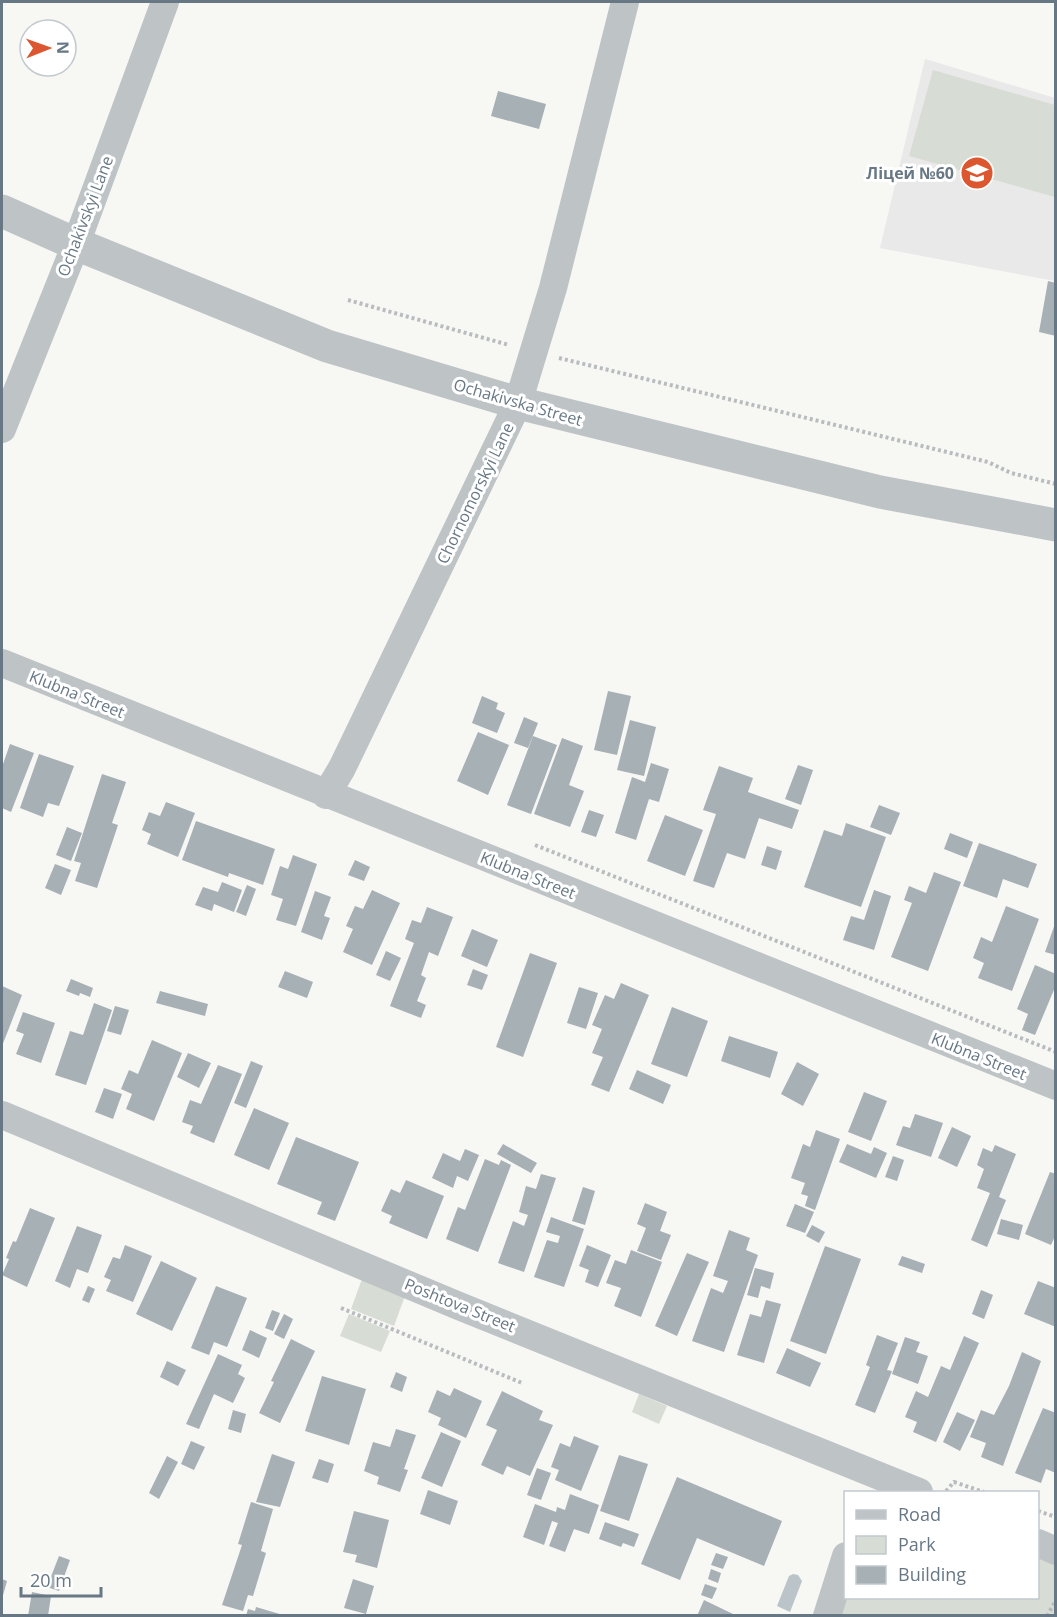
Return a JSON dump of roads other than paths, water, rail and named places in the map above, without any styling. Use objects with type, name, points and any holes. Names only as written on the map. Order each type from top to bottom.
[{"type":"street","name":"Ochakivskyi Lane","points":[[2,429],[76,244],[165,2]]},
{"type":"street","name":"Chornomorskyi Lane","points":[[326,795],[342,768],[518,403],[553,288],[625,2]]},
{"type":"street","name":"Ochakivska Street","points":[[2,211],[76,244],[327,346],[518,403],[880,492],[1056,525]]},
{"type":"street","name":"Klubna Street","points":[[2,663],[326,795],[1056,1086]]},
{"type":"street","name":"Poshtova Street","points":[[2,1115],[459,1306],[872,1483],[914,1491]]},
{"type":"street","points":[[1039,1543],[1056,1551]]},
{"type":"street","points":[[827,1616],[844,1562]]},
{"type":"place","name":"Ліцей №60","points":[[977,173]]}]
